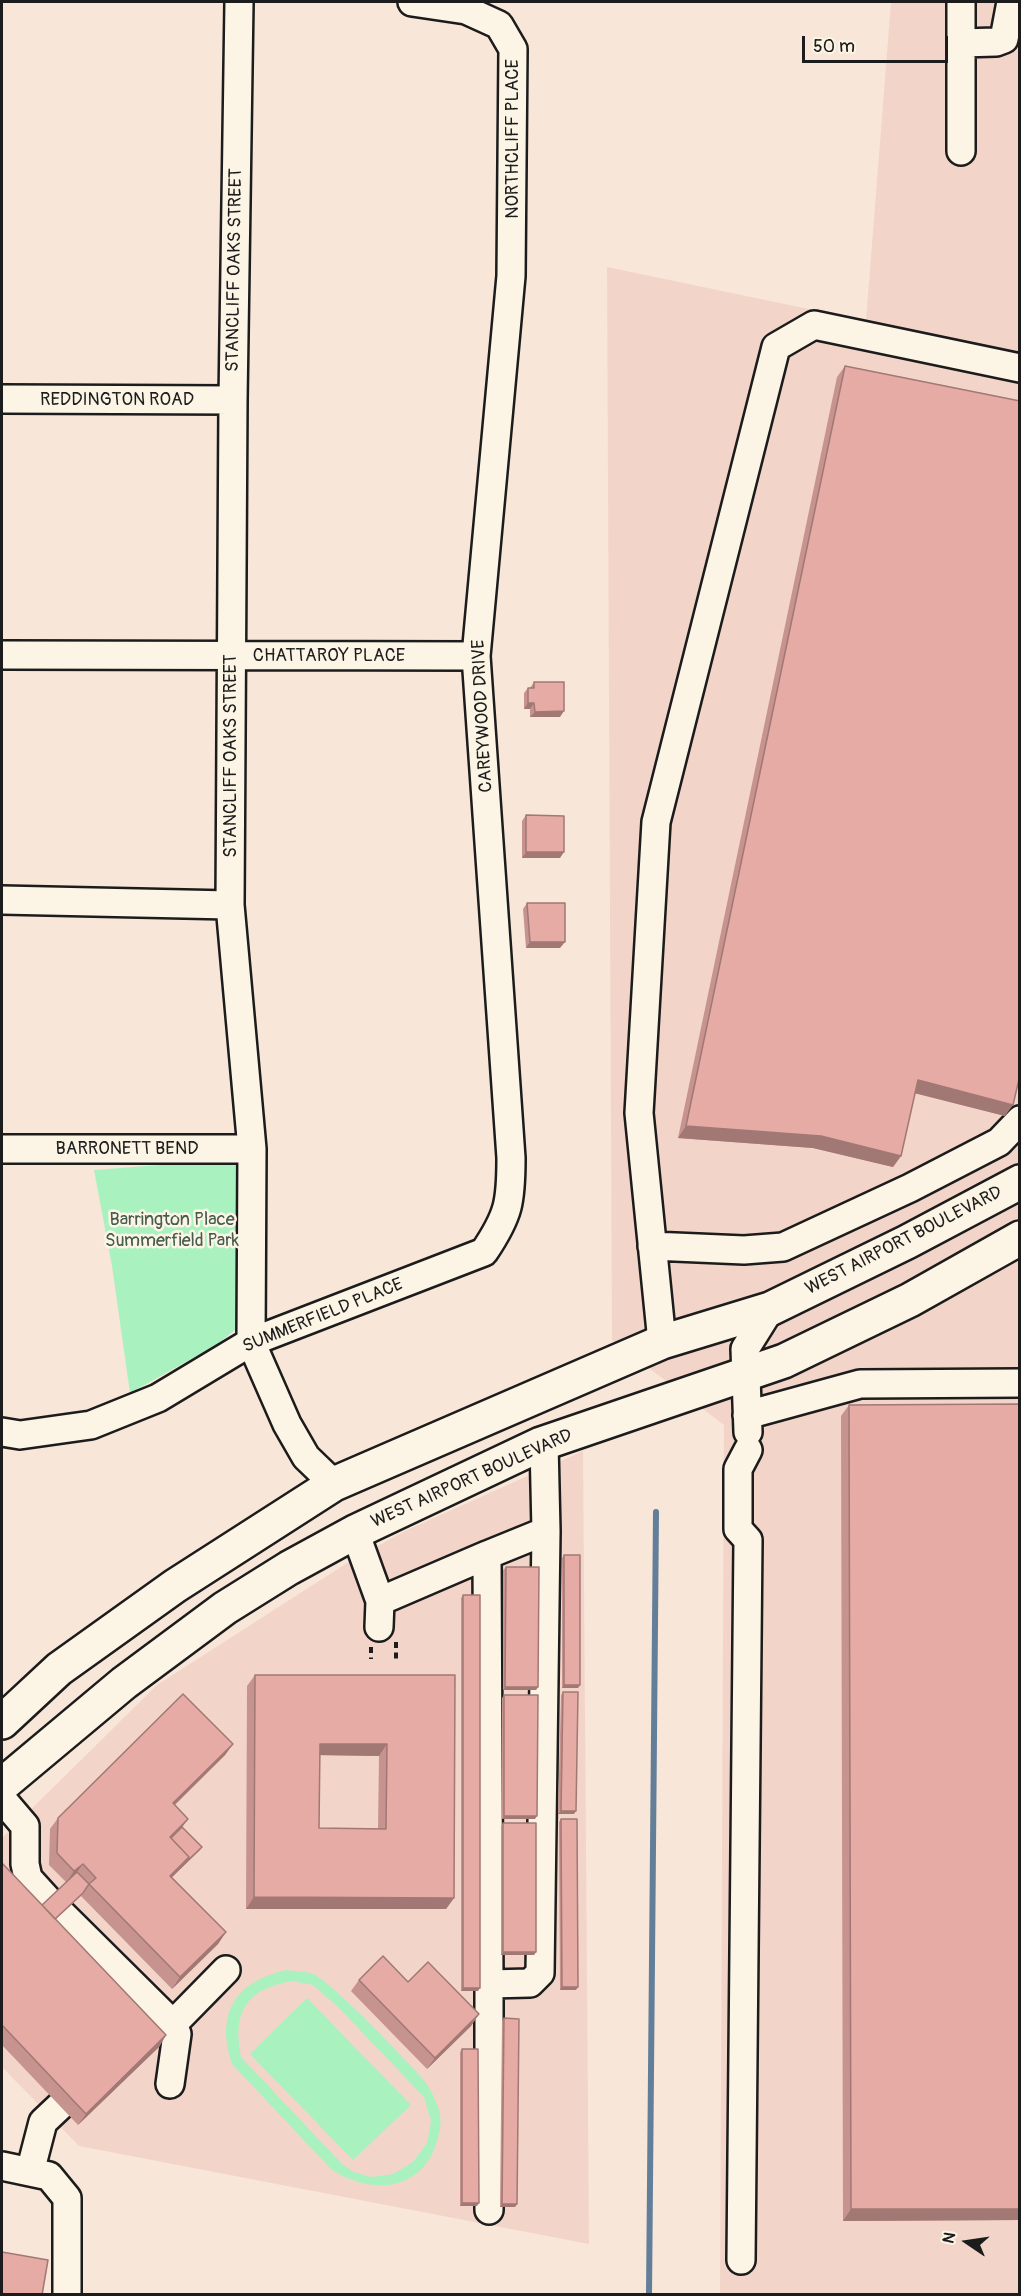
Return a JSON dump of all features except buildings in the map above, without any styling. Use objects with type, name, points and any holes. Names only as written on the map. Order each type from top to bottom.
[{"type":"main road","name":"WEST AIRPORT BOULEVARD","points":[[2,1722],[59,1669],[175,1586],[334,1484],[662,1342],[770,1308],[907,1242],[1020,1182]]},
{"type":"main road","name":"WEST AIRPORT BOULEVARD","points":[[2,1785],[124,1683],[225,1608],[289,1568],[355,1532],[543,1443],[784,1360],[910,1300],[1020,1238]]},
{"type":"main road","points":[[526,1400],[543,1443]]},
{"type":"main road","points":[[334,1484],[355,1532]]},
{"type":"street","name":"STANCLIFF OAKS STREET","points":[[239,2],[233,400],[230,905],[252,1149],[251,1342],[287,1424],[306,1457],[334,1484]]},
{"type":"street","name":"NORTHCLIFF PLACE","points":[[412,2],[466,10],[499,25],[513,49],[511,276]]},
{"type":"street","points":[[961,2],[961,151]]},
{"type":"street","points":[[961,43],[996,42],[1004,39],[1011,2]]},
{"type":"street","name":"CAREYWOOD DRIVE","points":[[511,276],[476,656],[511,1158]]},
{"type":"street","points":[[662,1342],[639,1113],[656,822],[776,347],[814,325],[1020,368]]},
{"type":"street","name":"REDDINGTON ROAD","points":[[2,399],[233,400]]},
{"type":"street","name":"CHATTAROY PLACE","points":[[2,655],[476,656]]},
{"type":"street","points":[[2,900],[230,905]]},
{"type":"street","points":[[652,1246],[744,1250],[783,1247],[860,1212],[999,1142],[1020,1120]]},
{"type":"street","name":"BARRONETT BEND","points":[[2,1149],[252,1149]]},
{"type":"street","name":"SUMMERFIELD PLACE","points":[[2,1432],[20,1435],[91,1425],[158,1398],[251,1342],[484,1252],[500,1229],[511,1197],[511,1158]]},
{"type":"street","points":[[741,2260],[748,1540],[738,1529],[738,1469],[748,1450],[745,1349],[770,1308]]},
{"type":"street","points":[[747,1414],[860,1384],[1020,1383]]},
{"type":"street","points":[[489,1984],[530,1983],[540,1973],[546,1531],[543,1443]]},
{"type":"street","points":[[355,1532],[379,1614],[488,1556],[546,1531]]},
{"type":"street","points":[[488,1556],[489,2210]]},
{"type":"street","points":[[2,1799],[25,1826],[25,1864],[28,1878],[158,2021],[177,2034],[170,2084]]},
{"type":"street","points":[[158,2021],[226,1970]]},
{"type":"street","points":[[30,2172],[43,2122],[60,2106]]},
{"type":"street","points":[[2,2166],[49,2176],[67,2198],[67,2295]]},
{"type":"shaded area","points":[[891,2],[1019,2],[1019,2294],[720,2294],[724,1425],[612,1340],[607,267],[866,321]]},
{"type":"shaded area","points":[[583,1451],[589,2244],[79,2146],[2,2067],[2,1838],[157,1685],[347,1563],[405,1531]]},
{"type":"green space","name":"Barrington Place Summerfield Park","points":[[186,1163],[238,1163],[237,1328],[218,1344],[130,1393],[112,1266],[94,1170]]},
{"type":"green space","points":[[286,1970],[310,1973],[322,1980],[368,2022],[425,2081],[438,2106],[440,2126],[430,2158],[420,2171],[407,2180],[378,2185],[362,2183],[331,2169],[232,2064],[227,2046],[228,2015],[242,1992],[268,1975]],"holes":[[[292,1981],[313,1985],[338,2007],[424,2097],[431,2121],[427,2143],[413,2162],[393,2174],[371,2177],[354,2172],[342,2164],[241,2057],[239,2041],[241,2015],[253,1997],[263,1990]]]},
{"type":"green space","points":[[307,1998],[411,2105],[353,2160],[250,2054]]},
{"type":"waterway","points":[[649,2294],[656,1512]]}]
